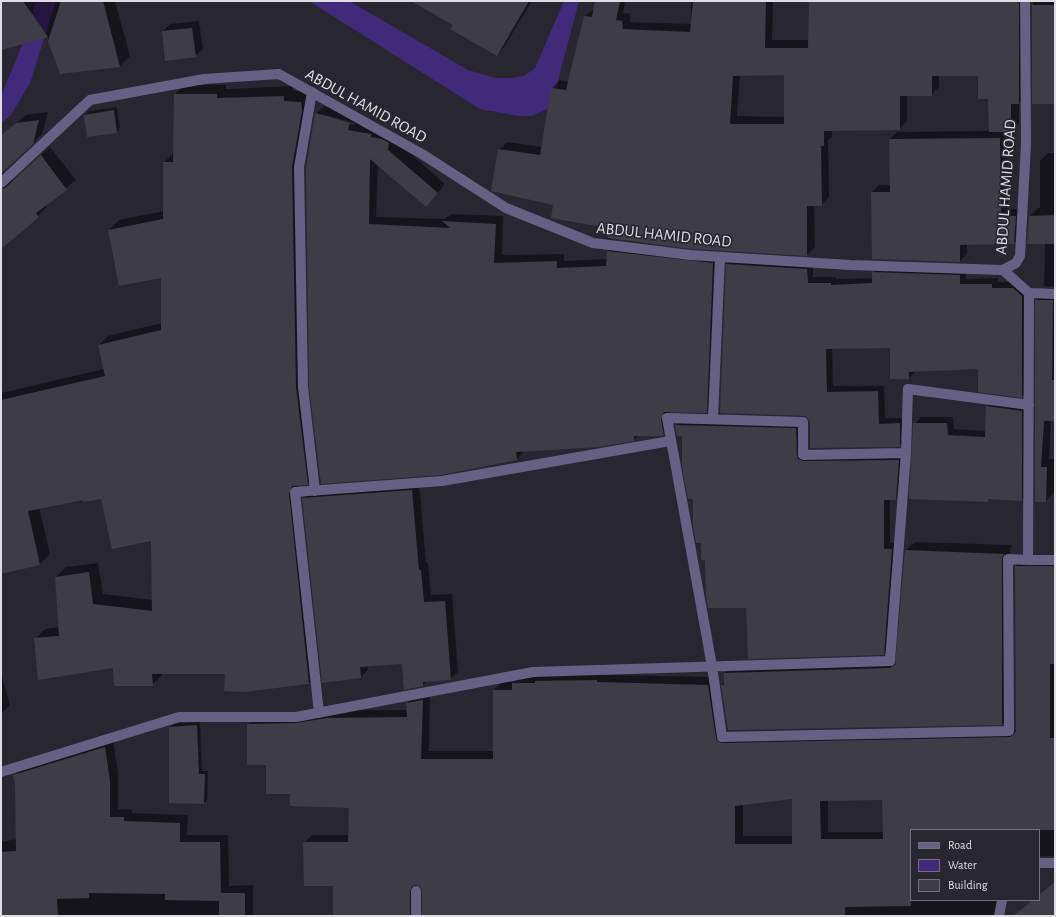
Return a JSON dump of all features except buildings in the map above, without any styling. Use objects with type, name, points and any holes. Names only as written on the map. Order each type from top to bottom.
[{"type":"street","name":"ABDUL HAMID ROAD","points":[[1,183],[90,100],[204,79],[279,74],[422,154],[506,208],[593,243],[690,255],[720,257],[850,265],[1002,270],[1016,263],[1020,256],[1026,144],[1025,1]]},
{"type":"street","points":[[312,92],[299,167],[303,386],[315,491]]},
{"type":"street","points":[[713,418],[720,257]]},
{"type":"street","points":[[1002,270],[1029,293],[1055,294]]},
{"type":"street","points":[[1028,560],[1029,293]]},
{"type":"street","points":[[1,772],[179,717],[296,717],[533,672],[890,661],[906,453],[908,390],[1029,405]]},
{"type":"street","points":[[906,453],[803,454],[803,422],[713,418],[667,418],[712,666],[722,737],[1009,731],[1008,560],[1055,560]]},
{"type":"street","points":[[319,713],[295,492],[442,481],[670,441]]},
{"type":"street","points":[[1040,863],[1055,862]]},
{"type":"street","points":[[416,891],[416,916]]},
{"type":"street","points":[[999,916],[1002,901]]},
{"type":"water","points":[[36,1],[56,1],[30,83],[11,115],[1,123],[1,96],[23,43]]},
{"type":"water","points":[[309,1],[349,1],[468,70],[495,78],[512,78],[524,76],[535,68],[564,1],[579,1],[553,100],[549,108],[532,116],[518,116],[480,109]]}]
